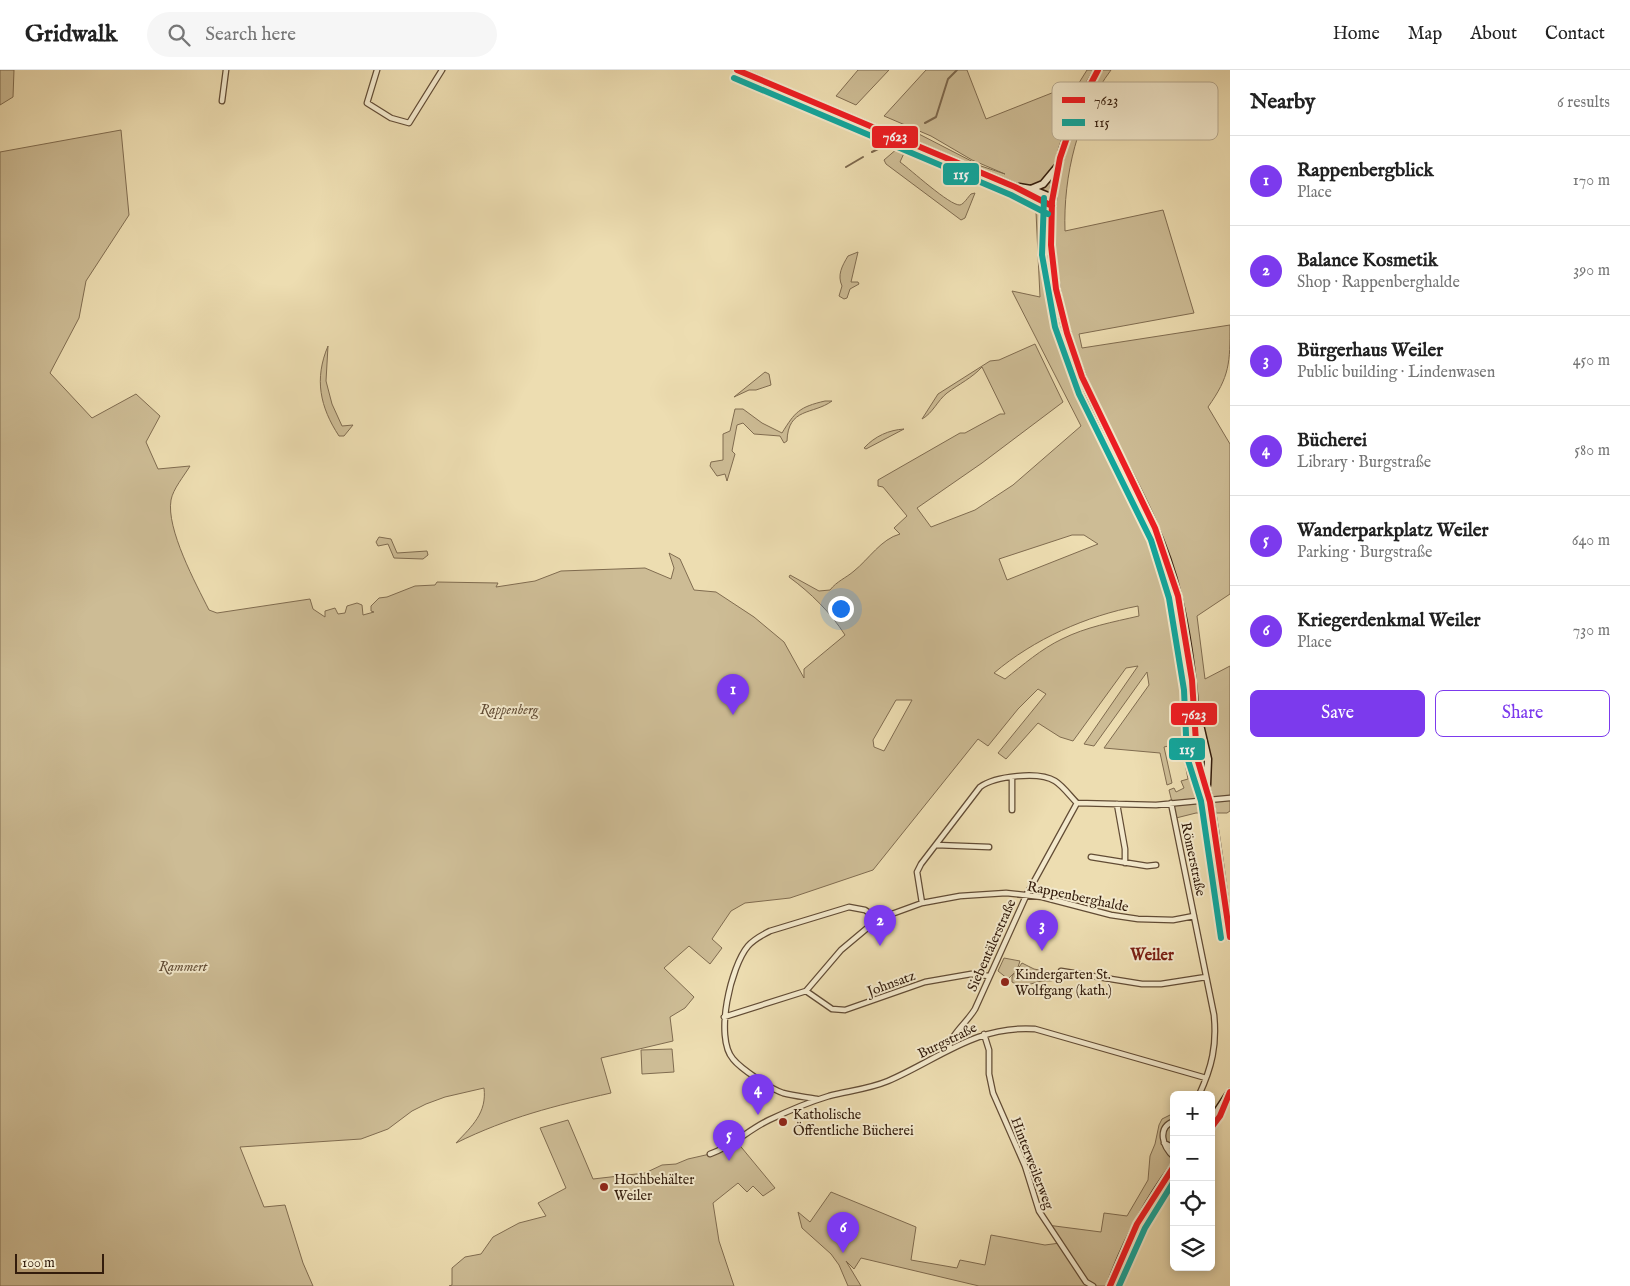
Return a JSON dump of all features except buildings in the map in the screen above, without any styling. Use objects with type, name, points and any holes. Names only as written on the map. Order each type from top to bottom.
[{"type":"main road","points":[[737,70],[1015,187],[1052,206]]},
{"type":"main road","points":[[1092,82],[1098,70]]},
{"type":"main road","points":[[1067,140],[1059,165],[1052,206],[1052,270],[1063,324],[1085,384],[1147,508],[1169,562],[1183,622],[1193,689],[1208,759],[1207,788]]},
{"type":"main road","points":[[1031,189],[1043,184],[1059,165]]},
{"type":"main road","points":[[1015,187],[1031,189],[1053,198]]},
{"type":"main road","points":[[1193,689],[1196,756],[1210,800],[1230,937]]},
{"type":"main road","points":[[1215,1115],[1230,1092]]},
{"type":"main road","points":[[1110,1286],[1133,1230],[1151,1197],[1170,1171]]},
{"type":"street","points":[[222,101],[226,70]]},
{"type":"street","points":[[377,70],[366,103],[391,118],[409,122],[413,120],[442,70]]},
{"type":"street","points":[[1012,777],[1012,810]]},
{"type":"street","points":[[922,903],[917,872],[980,787],[998,778],[1047,777],[1056,782],[1077,803],[1156,805],[1230,798]]},
{"type":"street","name":"Siebentälerstraße","points":[[948,1050],[953,1034],[968,1021],[975,1009],[1026,896],[1077,803]]},
{"type":"street","name":"Römerstraße","points":[[1171,803],[1214,1015],[1216,1039],[1201,1091]]},
{"type":"street","points":[[1117,804],[1125,849],[1125,863]]},
{"type":"street","points":[[936,845],[989,847]]},
{"type":"street","points":[[1091,857],[1125,863],[1156,865]]},
{"type":"street","name":"Rappenberghalde","points":[[806,991],[841,950],[878,919],[922,903],[960,896],[1006,893],[1042,897],[1111,916],[1173,920],[1194,916]]},
{"type":"street","points":[[819,1099],[782,1093],[742,1068],[732,1059],[726,1049],[724,1016],[728,996],[747,947],[758,937],[849,907],[865,910],[878,919]]},
{"type":"street","points":[[1061,971],[1142,984],[1161,984],[1206,977]]},
{"type":"street","name":"Johnsatz","points":[[806,991],[832,1009],[844,1010],[925,982],[970,974],[989,976]]},
{"type":"street","points":[[724,1016],[806,991]]},
{"type":"street","name":"Burgstraße","points":[[710,1154],[737,1142],[767,1120],[819,1099],[886,1081],[984,1034],[1015,1028],[1035,1029],[1206,1078]]},
{"type":"street","name":"Hinterweilerweg","points":[[984,1034],[989,1050],[988,1074],[993,1093],[1025,1166],[1039,1211],[1086,1282],[1093,1286]]},
{"type":"street","points":[[1170,1124],[1166,1126],[1162,1134],[1164,1144],[1170,1154]]},
{"type":"street","points":[[1164,1144],[1170,1146]]},
{"type":"green space","points":[[0,70],[14,70],[13,97],[0,105]]},
{"type":"green space","points":[[858,70],[889,70],[856,105],[836,96]]},
{"type":"green space","points":[[926,70],[967,70],[986,119],[1052,93],[1052,140],[1077,140],[1067,189],[1065,231],[1163,210],[1194,313],[1079,334],[1082,348],[1230,325],[1230,349],[1225,377],[1208,407],[1230,444],[1230,594],[1197,616],[1205,679],[1230,666],[1230,811],[1227,813],[1196,813],[1176,818],[1169,790],[1174,788],[1176,792],[1184,788],[1181,781],[1188,779],[1181,743],[1164,747],[1172,783],[1167,785],[1160,753],[1104,748],[1149,685],[1147,672],[1094,746],[1084,744],[1138,666],[1126,668],[1073,741],[1060,737],[1038,723],[1006,759],[998,753],[1046,694],[1038,689],[1018,709],[988,746],[978,739],[873,870],[790,898],[745,903],[731,911],[712,939],[722,948],[710,964],[689,946],[664,968],[694,997],[685,1008],[670,1017],[673,1041],[601,1058],[611,1093],[532,1113],[456,1143],[473,1125],[481,1112],[484,1088],[445,1097],[426,1104],[412,1111],[388,1129],[361,1139],[240,1147],[264,1207],[285,1205],[303,1263],[313,1286],[0,1286],[0,152],[121,130],[129,215],[86,281],[79,318],[50,373],[92,418],[136,394],[160,416],[146,442],[158,469],[190,466],[172,496],[171,512],[177,541],[209,610],[217,613],[310,599],[313,609],[325,617],[325,611],[335,608],[338,614],[345,613],[347,606],[357,603],[362,605],[363,615],[374,612],[371,611],[371,606],[379,598],[387,597],[415,586],[435,585],[437,582],[498,583],[496,587],[535,581],[561,571],[645,568],[671,579],[674,568],[669,553],[680,559],[694,590],[716,592],[754,617],[784,642],[804,678],[804,669],[845,635],[827,611],[789,577],[790,575],[819,591],[830,590],[860,566],[887,540],[900,534],[894,528],[907,516],[883,487],[878,486],[878,480],[960,433],[965,433],[1000,414],[1005,414],[982,367],[970,378],[947,393],[929,414],[922,419],[938,394],[990,361],[999,360],[1035,344],[1063,402],[982,463],[917,508],[931,527],[975,510],[1013,485],[1081,426],[1012,291],[1040,297],[1036,212],[975,178],[906,148],[915,132],[981,166],[1005,174],[972,160],[931,136],[884,116]],"holes":[[[1072,535],[1084,535],[1098,544],[1007,580],[999,559]],[[1138,606],[1139,616],[1090,628],[1062,639],[1039,652],[1005,679],[994,673],[1043,639],[1062,630],[1099,616]],[[896,700],[912,700],[884,751],[874,747],[873,740]]]},
{"type":"green space","points":[[1087,70],[1111,70],[1103,82],[1080,82]]},
{"type":"green space","points":[[898,148],[905,151],[900,162],[948,200],[960,205],[971,194],[975,193],[965,218],[961,220],[886,164],[884,160]]},
{"type":"green space","points":[[858,252],[851,282],[858,282],[859,284],[850,289],[847,298],[844,299],[839,296],[842,286],[841,271],[848,256]]},
{"type":"green space","points":[[328,346],[326,381],[332,404],[342,426],[353,425],[344,436],[339,436],[332,425],[323,403],[321,392],[321,370]]},
{"type":"green space","points":[[765,372],[769,374],[771,385],[756,390],[749,390],[734,397]]},
{"type":"green space","points":[[825,401],[832,401],[797,417],[792,422],[788,430],[787,441],[784,443],[780,436],[754,434],[743,423],[737,425],[732,451],[735,454],[727,481],[725,474],[717,476],[710,466],[711,462],[723,460],[723,434],[730,431],[735,409],[743,409],[762,423],[782,433],[794,415],[803,408]]},
{"type":"green space","points":[[904,429],[866,449],[864,448],[882,434]]},
{"type":"green space","points":[[379,537],[391,539],[397,553],[427,551],[428,555],[423,559],[394,558],[388,544],[378,546],[376,542]]},
{"type":"green space","points":[[1004,958],[1020,961],[1017,970],[1022,963],[1034,969],[1054,973],[1055,980],[1027,985],[1016,984],[1012,982],[1014,973],[1008,979],[998,971]]},
{"type":"green space","points":[[672,1049],[674,1072],[642,1074],[641,1050]]},
{"type":"green space","points":[[1170,1115],[1170,1190],[1151,1217],[1129,1258],[1120,1286],[979,1286],[861,1258],[854,1269],[846,1261],[861,1286],[848,1286],[839,1265],[831,1254],[802,1228],[798,1212],[810,1222],[831,1192],[916,1227],[911,1260],[957,1268],[960,1260],[985,1265],[991,1235],[1045,1245],[1060,1243],[1047,1225],[1101,1232],[1104,1213],[1127,1216],[1148,1180],[1150,1156],[1162,1119]]},
{"type":"green space","points":[[568,1120],[593,1179],[645,1173],[662,1165],[676,1164],[710,1154],[737,1142],[775,1188],[763,1196],[753,1186],[747,1192],[738,1183],[713,1203],[719,1241],[734,1286],[449,1286],[452,1285],[452,1268],[465,1257],[481,1254],[493,1237],[519,1223],[546,1216],[538,1203],[566,1188],[540,1128]]},
{"type":"waterway","points":[[925,123],[936,117],[948,79],[957,70]]},
{"type":"waterway","points":[[872,152],[882,147]]},
{"type":"waterway","points":[[846,167],[863,157]]},
{"type":"transit line","name":"7623","points":[[737,70],[1015,187],[1052,206]]},
{"type":"transit line","name":"7623","points":[[1092,82],[1098,70]]},
{"type":"transit line","name":"115","points":[[734,78],[1011,195],[1048,214]]},
{"type":"transit line","name":"7623","points":[[1066,140],[1060,158],[1052,201],[1051,245],[1056,289],[1067,333],[1082,377],[1155,528],[1178,596],[1192,680],[1197,758],[1210,802],[1230,937]]},
{"type":"transit line","name":"115","points":[[1044,198],[1042,255],[1055,327],[1079,394],[1151,540],[1169,598],[1184,690],[1187,757],[1201,801],[1221,938]]},
{"type":"transit line","name":"7623","points":[[1215,1123],[1220,1116],[1230,1092]]},
{"type":"transit line","name":"7623","points":[[1110,1286],[1137,1224],[1170,1172]]},
{"type":"transit line","name":"115","points":[[1119,1286],[1145,1228],[1170,1187]]},
{"type":"place","name":"Rappenbergblick","points":[[733,715]]},
{"type":"place","name":"Balance Kosmetik","points":[[880,946]]},
{"type":"place","name":"Bürgerhaus Weiler","points":[[1042,951]]},
{"type":"place","name":"Kindergarten St. Wolfgang (kath.)","points":[[1005,982]]},
{"type":"place","name":"Bücherei","points":[[758,1115]]},
{"type":"place","name":"Katholische Öffentliche Bücherei","points":[[783,1122]]},
{"type":"place","name":"Wanderparkplatz Weiler","points":[[729,1161]]},
{"type":"place","name":"Hochbehälter Weiler","points":[[604,1187]]},
{"type":"place","name":"Kriegerdenkmal Weiler","points":[[843,1253]]},
{"type":"district","name":"Weiler","points":[[1152,954]]},
{"type":"park label","name":"Rappenberg","points":[[509,709]]},
{"type":"park label","name":"Rammert","points":[[183,966]]}]
